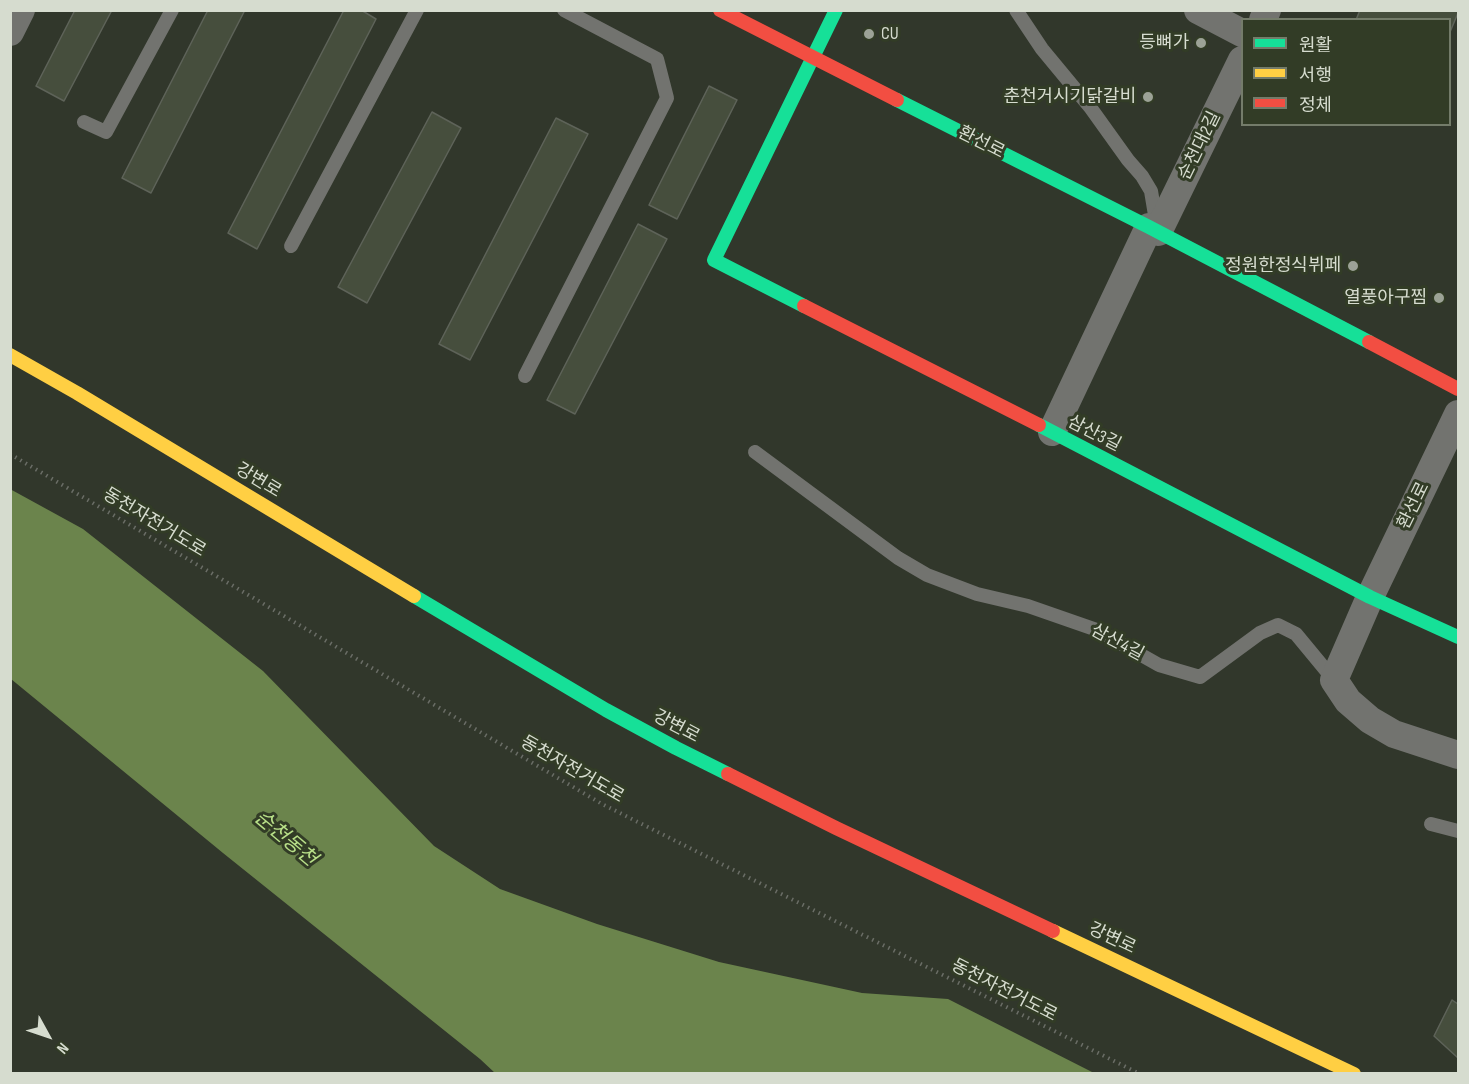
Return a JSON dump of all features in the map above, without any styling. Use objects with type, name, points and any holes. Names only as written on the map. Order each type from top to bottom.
[{"type":"street","points":[[10,32],[21,10]]},
{"type":"street","name":"환선로","points":[[720,10],[1153,229],[1458,389]]},
{"type":"street","points":[[813,58],[836,10]]},
{"type":"street","points":[[1198,10],[1241,32]]},
{"type":"street","name":"삼산3길","points":[[813,58],[714,260],[1370,597],[1458,637]]},
{"type":"street","name":"순천대2길","points":[[1153,229],[1241,62]]},
{"type":"street","points":[[1052,432],[1153,229]]},
{"type":"street","name":"강변로","points":[[10,354],[478,635],[676,748],[836,828],[1354,1074]]},
{"type":"street","name":"환선로","points":[[1334,680],[1370,597],[1458,414]]},
{"type":"street","name":"삼산4길","points":[[1334,680],[1348,701],[1370,720],[1394,734],[1458,755]]},
{"type":"lane","points":[[84,122],[106,132],[172,10]]},
{"type":"lane","points":[[291,246],[417,10]]},
{"type":"lane","points":[[525,376],[667,98],[657,59],[564,10]]},
{"type":"lane","points":[[1016,10],[1042,49],[1143,176],[1151,191],[1153,229]]},
{"type":"lane","name":"삼산4길","points":[[755,452],[898,558],[927,575],[977,594],[1028,606],[1097,630],[1159,665],[1200,677],[1260,633],[1278,625],[1296,634],[1334,680]]},
{"type":"lane","points":[[1431,824],[1458,831]]},
{"type":"path","name":"동천자전거도로","points":[[10,454],[602,804],[1140,1074]]},
{"type":"water","name":"순천동천","points":[[10,489],[83,529],[263,671],[434,846],[500,889],[597,924],[719,962],[862,993],[948,999],[1094,1073],[495,1073],[11,679]]},
{"type":"building","points":[[75,10],[112,10],[64,101],[36,86]]},
{"type":"building","points":[[208,10],[245,10],[151,193],[122,178]]},
{"type":"building","points":[[344,10],[361,10],[376,19],[257,249],[228,233]]},
{"type":"building","points":[[1360,10],[1458,10],[1451,30],[1451,18],[1357,18]]},
{"type":"building","points":[[709,86],[737,100],[677,219],[649,205]]},
{"type":"building","points":[[432,112],[461,128],[367,303],[338,287]]},
{"type":"building","points":[[556,118],[588,134],[470,360],[439,344]]},
{"type":"building","points":[[638,224],[667,239],[575,414],[547,400]]},
{"type":"building","points":[[1452,1000],[1458,1004],[1458,1058],[1434,1036]]},
{"type":"traffic: fast","points":[[804,306],[714,260],[836,10]]},
{"type":"traffic: fast","points":[[897,100],[1149,227],[1369,342]]},
{"type":"traffic: fast","points":[[1039,425],[1370,597],[1458,637]]},
{"type":"traffic: fast","points":[[414,596],[606,710],[728,774]]},
{"type":"traffic: slow","points":[[10,355],[414,596]]},
{"type":"traffic: slow","points":[[1053,931],[1354,1074]]},
{"type":"traffic: jam","points":[[720,10],[897,100]]},
{"type":"traffic: jam","points":[[804,306],[1039,425]]},
{"type":"traffic: jam","points":[[1369,342],[1458,389]]},
{"type":"traffic: jam","points":[[728,774],[1053,931]]},
{"type":"place","name":"CU","points":[[869,34]]},
{"type":"place","name":"등뼈가","points":[[1201,43]]},
{"type":"place","name":"춘천거시기닭갈비","points":[[1148,97]]},
{"type":"place","name":"정원한정식뷔페","points":[[1353,266]]},
{"type":"place","name":"열풍아구찜","points":[[1439,298]]}]
